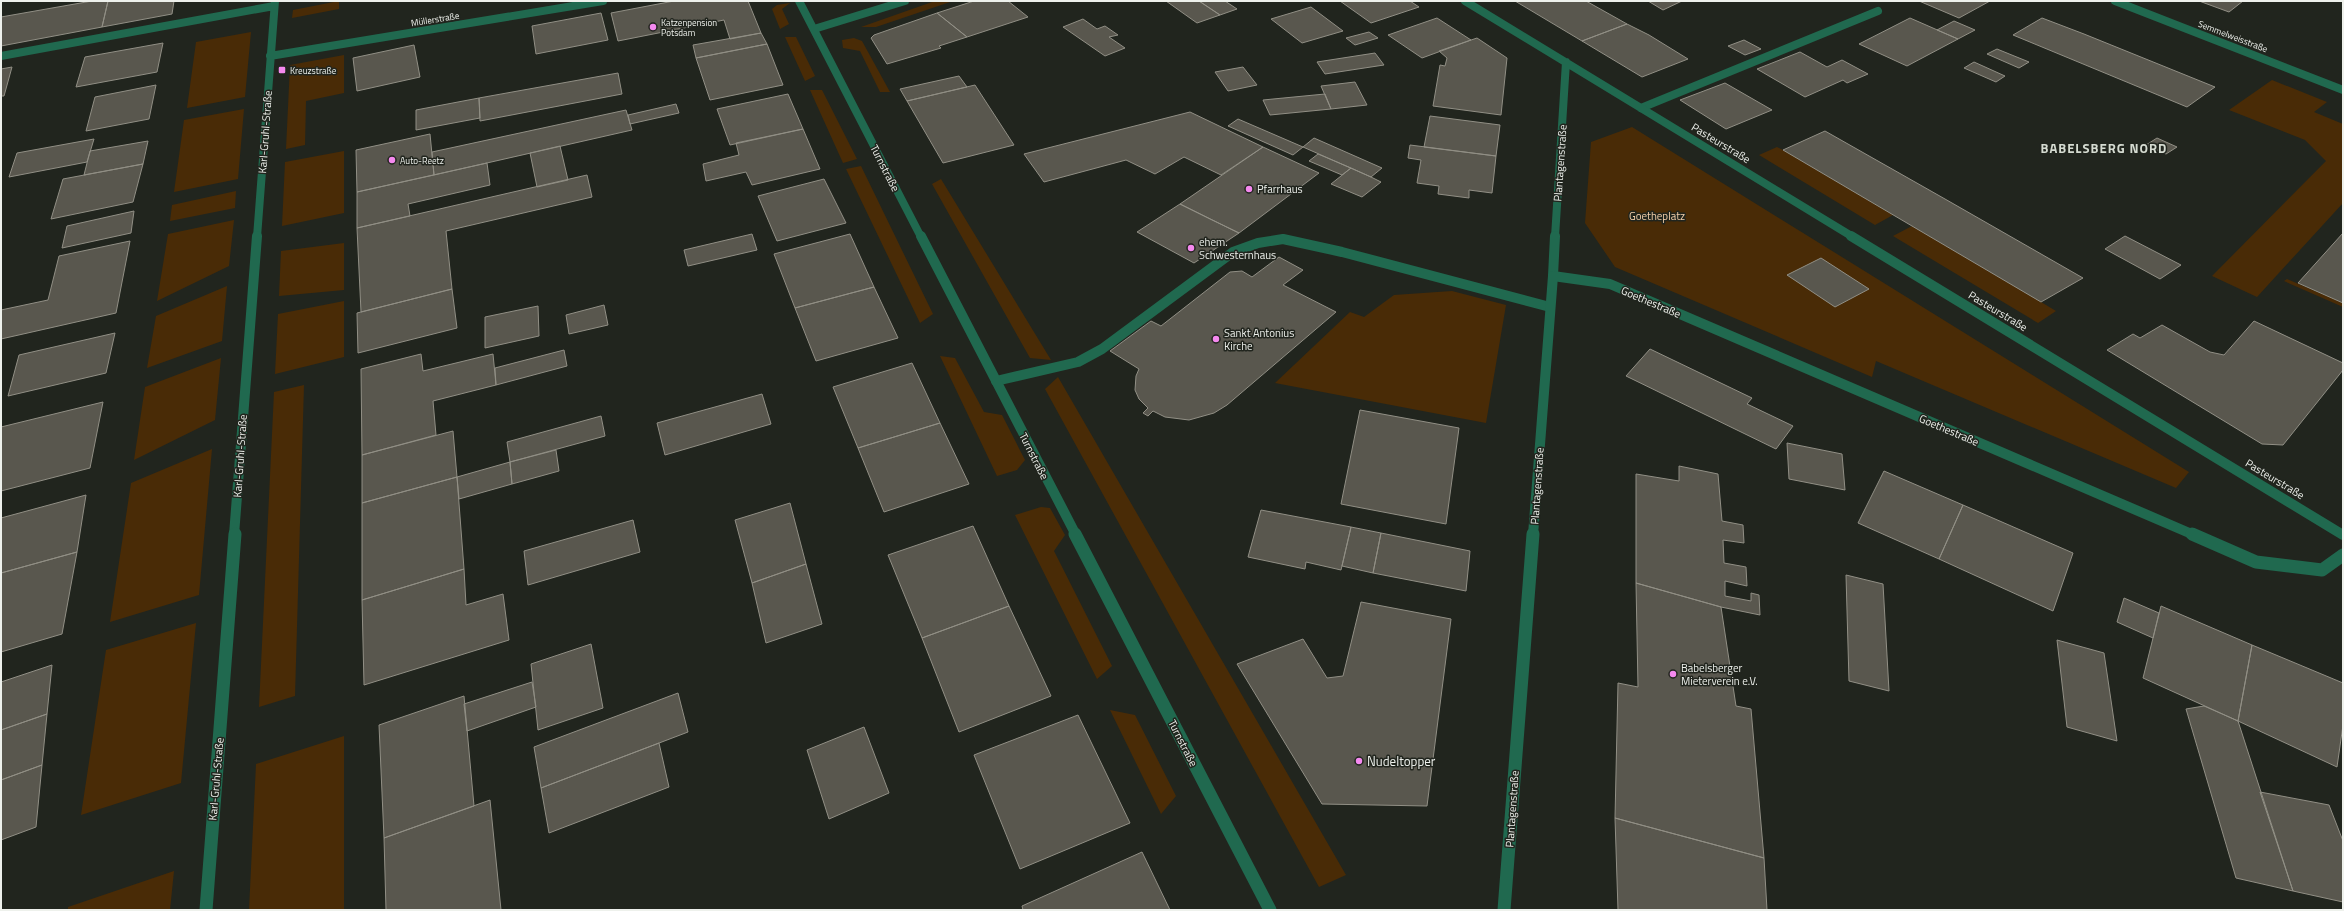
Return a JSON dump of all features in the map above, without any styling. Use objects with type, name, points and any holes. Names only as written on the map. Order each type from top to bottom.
[{"type":"street","name":"Müllerstraße","points":[[270,56],[603,1]]},
{"type":"street","name":"Turnstraße","points":[[799,1],[1270,910]]},
{"type":"street","points":[[814,29],[905,1]]},
{"type":"street","name":"Pasteurstraße","points":[[1465,1],[2343,535]]},
{"type":"street","name":"Semmelweisstraße","points":[[2115,1],[2343,90]]},
{"type":"street","name":"Karl-Gruhl-Straße","points":[[206,910],[274,4]]},
{"type":"street","points":[[1,56],[274,4]]},
{"type":"street","points":[[1641,108],[1878,12]]},
{"type":"street","name":"Plantagenstraße","points":[[1504,910],[1553,276],[1566,62]]},
{"type":"street","points":[[996,381],[1078,362],[1102,349],[1233,252],[1258,243],[1283,239],[1342,252],[1550,307]]},
{"type":"street","name":"Goethestraße","points":[[1553,276],[1610,284],[2256,562],[2322,570],[2343,555]]},
{"type":"green space","points":[[339,1],[339,9],[292,18],[293,10]]},
{"type":"green space","points":[[935,1],[953,1],[876,27],[861,27]]},
{"type":"green space","points":[[790,3],[782,9],[789,24],[780,29],[772,9],[777,5]]},
{"type":"green space","points":[[251,32],[245,97],[187,108],[196,42]]},
{"type":"green space","points":[[785,37],[796,37],[815,76],[805,81]]},
{"type":"green space","points":[[854,38],[862,41],[890,92],[880,92],[860,51],[843,48],[842,40]]},
{"type":"green space","points":[[344,55],[344,93],[306,101],[305,145],[286,149],[290,65]]},
{"type":"green space","points":[[2272,80],[2327,102],[2314,112],[2343,124],[2343,203],[2257,297],[2212,276],[2326,161],[2305,140],[2229,110]]},
{"type":"green space","points":[[810,90],[822,90],[857,159],[843,163]]},
{"type":"green space","points":[[244,109],[238,179],[174,192],[184,120]]},
{"type":"green space","name":"Goetheplatz","points":[[1632,127],[2189,472],[2176,488],[1876,361],[1872,377],[1615,267],[1585,223],[1591,142]]},
{"type":"green space","points":[[1777,147],[1893,215],[1875,225],[1759,155]]},
{"type":"green space","points":[[344,151],[344,213],[282,226],[285,162]]},
{"type":"green space","points":[[861,166],[933,314],[920,323],[846,169]]},
{"type":"green space","points":[[941,179],[1051,360],[1030,358],[932,184]]},
{"type":"green space","points":[[236,191],[235,208],[170,221],[172,205]]},
{"type":"green space","points":[[234,220],[229,266],[157,301],[168,234]]},
{"type":"green space","points":[[1912,226],[2056,311],[2038,323],[1893,236]]},
{"type":"green space","points":[[344,243],[344,290],[279,296],[281,251]]},
{"type":"green space","points":[[2287,279],[2343,303],[2343,307],[2284,281]]},
{"type":"green space","points":[[227,286],[222,341],[147,368],[156,316]]},
{"type":"green space","points":[[1452,291],[1506,305],[1486,423],[1275,383],[1350,312],[1364,317],[1394,295]]},
{"type":"green space","points":[[344,301],[344,357],[275,374],[278,314]]},
{"type":"green space","points":[[940,356],[955,358],[984,412],[1002,415],[1025,460],[1017,470],[997,476]]},
{"type":"green space","points":[[221,358],[215,420],[134,460],[145,387]]},
{"type":"green space","points":[[1058,377],[1346,875],[1319,887],[1045,389]]},
{"type":"green space","points":[[304,385],[295,696],[259,707],[274,392]]},
{"type":"green space","points":[[212,449],[199,595],[110,622],[131,483]]},
{"type":"green space","points":[[1041,507],[1050,508],[1065,535],[1054,551],[1112,666],[1097,679],[1015,515]]},
{"type":"green space","points":[[196,623],[181,783],[81,815],[106,650]]},
{"type":"green space","points":[[1110,710],[1135,715],[1176,796],[1161,814]]},
{"type":"green space","points":[[344,736],[344,910],[249,910],[256,764]]},
{"type":"green space","points":[[174,871],[170,910],[68,910],[68,907]]},
{"type":"building","points":[[92,1],[108,1],[102,27],[1,46],[1,17]]},
{"type":"building","points":[[108,1],[174,1],[172,14],[102,27]]},
{"type":"building","name":"Katzenpension Potsdam","points":[[674,1],[748,1],[761,33],[730,39],[724,20],[618,41],[611,13]]},
{"type":"building","points":[[974,1],[1008,1],[1028,17],[967,37],[937,13]]},
{"type":"building","points":[[1166,1],[1199,1],[1220,15],[1197,23]]},
{"type":"building","points":[[1199,1],[1225,1],[1237,9],[1220,15]]},
{"type":"building","points":[[1340,1],[1410,1],[1419,7],[1371,23]]},
{"type":"building","points":[[1515,1],[1586,1],[1627,24],[1582,41]]},
{"type":"building","points":[[1648,1],[1682,1],[1663,10]]},
{"type":"building","points":[[1919,1],[1990,1],[1959,18]]},
{"type":"building","points":[[2199,1],[2243,1],[2229,12]]},
{"type":"building","points":[[1311,7],[1343,31],[1302,43],[1271,19]]},
{"type":"building","points":[[601,13],[608,40],[536,54],[532,26]]},
{"type":"building","points":[[937,13],[967,37],[939,46],[941,48],[887,64],[871,38],[874,35]]},
{"type":"building","points":[[1437,18],[1471,40],[1422,58],[1388,35]]},
{"type":"building","points":[[1910,18],[1958,39],[1907,66],[1859,44]]},
{"type":"building","points":[[2042,18],[2215,87],[2187,107],[2013,35]]},
{"type":"building","points":[[1083,19],[1097,29],[1105,26],[1118,35],[1109,37],[1125,48],[1105,56],[1063,27]]},
{"type":"building","points":[[1954,21],[1975,30],[1958,39],[1937,30]]},
{"type":"building","points":[[1627,24],[1649,35],[1688,59],[1642,77],[1582,41]]},
{"type":"building","points":[[1369,32],[1378,38],[1355,45],[1346,38]]},
{"type":"building","points":[[761,33],[767,44],[696,58],[693,45]]},
{"type":"building","points":[[1477,38],[1507,58],[1501,115],[1433,106],[1440,65],[1445,66],[1447,58],[1439,51]]},
{"type":"building","points":[[1744,40],[1761,49],[1745,55],[1728,46]]},
{"type":"building","points":[[163,43],[157,72],[76,87],[85,57]]},
{"type":"building","points":[[767,44],[783,85],[710,100],[696,58]]},
{"type":"building","points":[[414,45],[420,77],[357,91],[353,58]]},
{"type":"building","points":[[1997,49],[2029,62],[2019,68],[1987,54]]},
{"type":"building","points":[[1800,52],[1827,67],[1842,60],[1868,74],[1847,83],[1843,80],[1805,97],[1757,69]]},
{"type":"building","points":[[1375,53],[1384,65],[1325,74],[1317,62]]},
{"type":"building","points":[[1974,62],[2005,76],[1996,82],[1964,68]]},
{"type":"building","points":[[12,67],[4,96],[1,96],[1,69]]},
{"type":"building","points":[[1243,67],[1257,85],[1228,91],[1215,72]]},
{"type":"building","points":[[618,73],[622,94],[480,121],[479,98]]},
{"type":"building","points":[[959,76],[967,87],[907,101],[900,89]]},
{"type":"building","points":[[1355,82],[1367,105],[1331,109],[1321,86]]},
{"type":"building","points":[[1725,83],[1772,110],[1726,129],[1680,100]]},
{"type":"building","points":[[156,85],[149,119],[86,131],[95,97]]},
{"type":"building","points":[[975,85],[1014,145],[943,163],[907,101]]},
{"type":"building","points":[[788,94],[803,129],[730,145],[717,109]]},
{"type":"building","points":[[1325,94],[1331,109],[1270,115],[1263,100]]},
{"type":"building","points":[[479,98],[480,118],[416,130],[416,110]]},
{"type":"building","points":[[676,104],[679,113],[630,124],[628,115]]},
{"type":"building","points":[[626,110],[632,130],[434,175],[432,152]]},
{"type":"building","points":[[1190,112],[1263,147],[1221,175],[1184,157],[1155,174],[1126,160],[1044,182],[1024,154]]},
{"type":"building","points":[[1430,116],[1500,125],[1496,156],[1424,147]]},
{"type":"building","points":[[1238,119],[1303,147],[1293,155],[1228,126]]},
{"type":"building","points":[[803,129],[820,169],[752,185],[746,172],[706,181],[703,164],[739,155],[736,143]]},
{"type":"building","points":[[1825,131],[2083,278],[2041,302],[1783,150]]},
{"type":"building","points":[[430,134],[434,175],[357,192],[356,150]]},
{"type":"building","points":[[1314,138],[1382,168],[1371,177],[1303,147]]},
{"type":"building","points":[[2157,138],[2177,147],[2166,154],[2146,145]]},
{"type":"building","points":[[94,139],[87,162],[9,177],[17,153]]},
{"type":"building","points":[[148,141],[143,164],[84,175],[90,151]]},
{"type":"building","points":[[1410,145],[1496,156],[1492,193],[1469,190],[1469,198],[1438,194],[1439,186],[1417,183],[1421,160],[1408,158]]},
{"type":"building","points":[[560,146],[568,180],[537,187],[530,153]]},
{"type":"building","name":"Pfarrhaus","points":[[1263,147],[1319,173],[1239,233],[1180,204]]},
{"type":"building","points":[[1318,154],[1351,168],[1342,175],[1309,161]]},
{"type":"building","points":[[487,163],[490,185],[408,204],[410,216],[357,228],[357,192]]},
{"type":"building","points":[[143,164],[133,202],[51,219],[63,179]]},
{"type":"building","points":[[1351,168],[1381,182],[1362,197],[1331,184]]},
{"type":"building","points":[[587,175],[592,197],[446,231],[452,289],[361,312],[357,228]]},
{"type":"building","points":[[824,179],[846,223],[777,241],[758,196]]},
{"type":"building","name":"ehem. Schwesternhaus","points":[[1180,204],[1239,233],[1194,263],[1137,232]]},
{"type":"building","points":[[134,211],[131,233],[62,248],[67,226]]},
{"type":"building","points":[[2343,233],[2343,303],[2298,283]]},
{"type":"building","points":[[752,234],[757,250],[688,266],[684,250]]},
{"type":"building","points":[[850,234],[874,287],[795,308],[774,254]]},
{"type":"building","points":[[2125,236],[2181,265],[2160,279],[2105,249]]},
{"type":"building","points":[[130,241],[116,313],[1,339],[1,310],[48,300],[59,256]]},
{"type":"building","name":"Sankt Antonius Kirche","points":[[1279,257],[1303,270],[1283,285],[1336,312],[1227,405],[1214,413],[1189,420],[1165,417],[1153,411],[1148,416],[1143,413],[1148,408],[1139,399],[1135,390],[1136,376],[1139,369],[1110,351],[1151,321],[1161,326],[1230,272],[1242,271],[1252,277]]},
{"type":"building","points":[[1821,258],[1869,289],[1835,307],[1787,275]]},
{"type":"building","points":[[874,287],[898,338],[816,361],[795,308]]},
{"type":"building","points":[[452,289],[457,328],[358,353],[357,313]]},
{"type":"building","points":[[604,305],[608,325],[569,334],[566,315]]},
{"type":"building","points":[[538,306],[539,336],[485,348],[485,317]]},
{"type":"building","points":[[2254,321],[2343,363],[2343,370],[2283,445],[2262,444],[2107,350],[2133,334],[2140,338],[2162,325],[2210,352],[2224,355]]},
{"type":"building","points":[[115,333],[106,373],[8,396],[19,355]]},
{"type":"building","points":[[1650,349],[1752,398],[1747,404],[1793,426],[1776,449],[1626,376]]},
{"type":"building","points":[[564,350],[567,366],[496,385],[495,368]]},
{"type":"building","points":[[421,354],[423,371],[493,354],[496,385],[433,401],[436,435],[362,455],[361,369]]},
{"type":"building","points":[[912,363],[940,423],[858,448],[833,387]]},
{"type":"building","points":[[762,394],[771,424],[665,455],[657,423]]},
{"type":"building","points":[[103,402],[90,468],[1,491],[1,427]]},
{"type":"building","points":[[1360,410],[1459,428],[1446,524],[1341,504]]},
{"type":"building","points":[[601,416],[605,436],[510,462],[507,442]]},
{"type":"building","points":[[940,423],[969,484],[884,512],[858,448]]},
{"type":"building","points":[[453,431],[457,477],[362,503],[362,455]]},
{"type":"building","points":[[1787,443],[1842,454],[1845,490],[1789,479]]},
{"type":"building","points":[[556,450],[559,471],[512,484],[510,462]]},
{"type":"building","points":[[510,462],[512,484],[459,499],[457,477]]},
{"type":"building","points":[[1679,466],[1718,474],[1722,521],[1743,525],[1744,543],[1723,540],[1724,563],[1746,567],[1747,586],[1725,581],[1725,596],[1751,601],[1751,593],[1759,595],[1760,615],[1721,607],[1636,583],[1636,474],[1679,481]]},
{"type":"building","points":[[1884,471],[1963,505],[1939,559],[1858,523]]},
{"type":"building","points":[[457,477],[464,569],[362,600],[362,503]]},
{"type":"building","points":[[86,495],[77,552],[1,573],[1,518]]},
{"type":"building","points":[[790,503],[806,564],[752,583],[735,520]]},
{"type":"building","points":[[1963,505],[2073,553],[2053,611],[1939,559]]},
{"type":"building","points":[[1261,510],[1351,527],[1341,570],[1306,562],[1305,569],[1248,557]]},
{"type":"building","points":[[633,520],[640,552],[528,585],[524,551]]},
{"type":"building","points":[[973,526],[1009,606],[922,638],[888,555]]},
{"type":"building","points":[[1351,527],[1381,533],[1373,573],[1342,566]]},
{"type":"building","points":[[1381,533],[1470,551],[1466,591],[1373,573]]},
{"type":"building","points":[[77,552],[62,634],[1,652],[1,573]]},
{"type":"building","points":[[806,564],[822,624],[766,643],[752,583]]},
{"type":"building","points":[[464,569],[466,605],[503,594],[509,640],[364,685],[362,600]]},
{"type":"building","points":[[1846,575],[1883,584],[1889,691],[1849,681]]},
{"type":"building","points":[[1636,583],[1721,607],[1736,706],[1751,709],[1764,858],[1615,818],[1618,683],[1638,687]]},
{"type":"building","points":[[2124,598],[2159,613],[2153,638],[2117,622]]},
{"type":"building","points":[[1361,602],[1451,619],[1427,806],[1322,804],[1237,664],[1303,639],[1327,678],[1343,676]]},
{"type":"building","points":[[1009,606],[1051,696],[959,732],[922,638]]},
{"type":"building","points":[[2161,606],[2252,645],[2238,721],[2143,678]]},
{"type":"building","points":[[2057,640],[2104,653],[2117,741],[2067,727]]},
{"type":"building","points":[[591,644],[603,708],[538,730],[531,664]]},
{"type":"building","points":[[2252,645],[2343,683],[2343,725],[2337,767],[2238,721]]},
{"type":"building","points":[[52,665],[47,714],[1,730],[1,682]]},
{"type":"building","points":[[532,682],[536,707],[467,731],[464,704]]},
{"type":"building","points":[[678,693],[688,732],[541,788],[534,747]]},
{"type":"building","points":[[464,696],[474,806],[384,838],[379,725]]},
{"type":"building","points":[[2204,706],[2238,721],[2293,891],[2236,878],[2186,709]]},
{"type":"building","points":[[47,714],[42,765],[1,780],[1,730]]},
{"type":"building","points":[[1078,715],[1130,823],[1020,869],[974,755]]},
{"type":"building","points":[[864,727],[889,793],[829,819],[807,750]]},
{"type":"building","points":[[659,743],[669,787],[549,833],[541,788]]},
{"type":"building","points":[[42,765],[36,827],[1,840],[1,780]]},
{"type":"building","points":[[2260,792],[2329,805],[2343,841],[2343,902],[2293,891]]},
{"type":"building","points":[[490,800],[501,910],[386,910],[384,838]]},
{"type":"building","points":[[1615,818],[1764,858],[1767,910],[1618,910]]},
{"type":"building","points":[[1142,852],[1170,910],[1023,910],[1022,906]]},
{"type":"place","name":"Katzenpension Potsdam","points":[[653,27]]},
{"type":"place","name":"Kreuzstraße","points":[[282,70]]},
{"type":"place","name":"Auto-Reetz","points":[[392,160]]},
{"type":"place","name":"Pfarrhaus","points":[[1249,189]]},
{"type":"place","name":"ehem. Schwesternhaus","points":[[1191,248]]},
{"type":"place","name":"Sankt Antonius Kirche","points":[[1216,339]]},
{"type":"place","name":"Babelsberger Mieterverein e.V.","points":[[1673,674]]},
{"type":"place","name":"Nudeltopper","points":[[1359,761]]},
{"type":"district","name":"BABELSBERG NORD","points":[[2104,148]]}]
